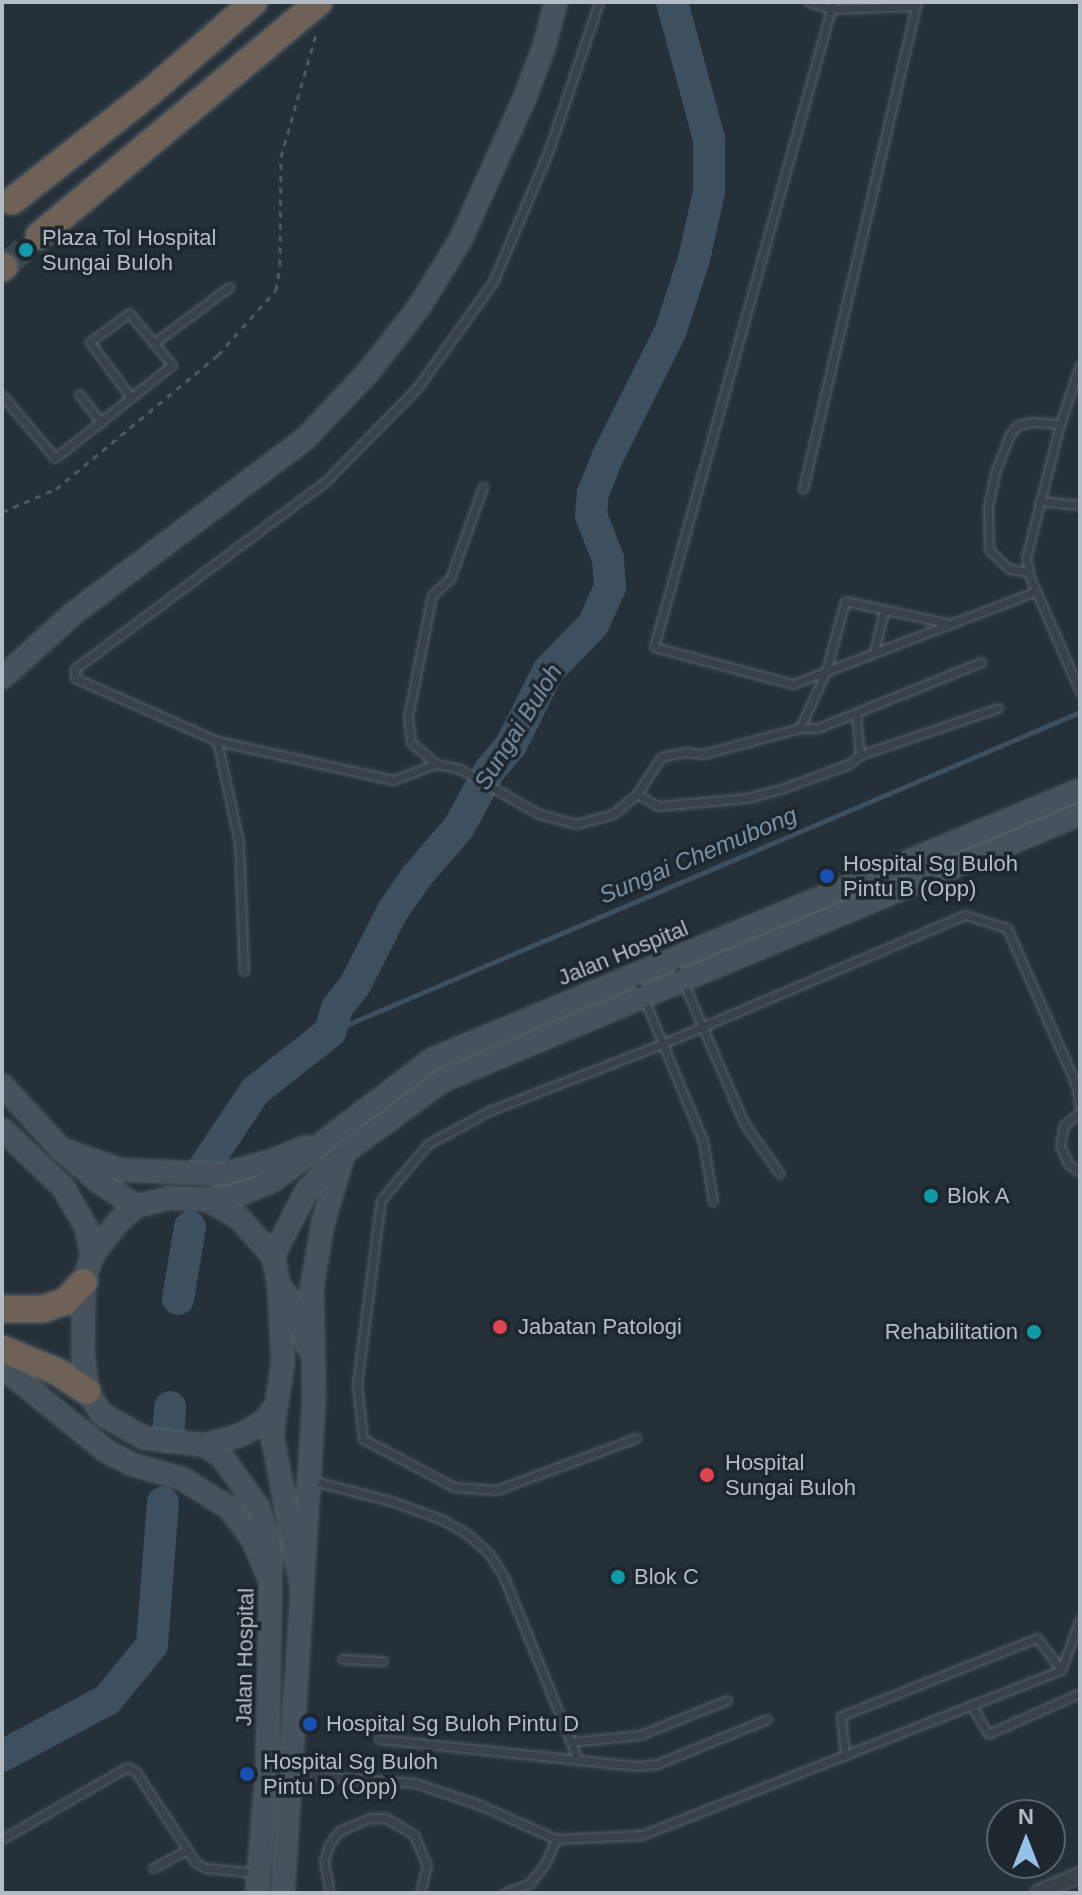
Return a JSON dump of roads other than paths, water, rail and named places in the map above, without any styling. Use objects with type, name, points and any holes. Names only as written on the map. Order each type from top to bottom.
[{"type":"highway","points":[[12,201],[148,94],[254,2]]},
{"type":"highway","points":[[39,236],[319,2]]},
{"type":"highway","points":[[2,1309],[43,1309],[66,1301],[84,1282]]},
{"type":"highway","points":[[2,1349],[56,1371],[87,1391]]},
{"type":"main road","points":[[2,678],[74,613],[306,438],[370,370],[419,307],[461,239],[530,84],[556,2]]},
{"type":"main road","name":"Jalan Hospital","points":[[208,1200],[245,1192],[274,1180],[433,1059],[1080,790]]},
{"type":"main road","points":[[273,1256],[307,1190],[345,1152],[442,1081],[1080,814]]},
{"type":"main road","points":[[2,1085],[61,1149],[99,1182],[136,1206]]},
{"type":"main road","points":[[2,1129],[63,1187],[86,1227],[92,1256]]},
{"type":"main road","points":[[61,1149],[121,1170],[224,1174],[274,1160],[334,1134]]},
{"type":"main road","points":[[283,1893],[314,1398],[312,1286],[323,1223],[345,1152]]},
{"type":"main road","points":[[274,1409],[264,1421],[241,1435],[204,1445],[144,1438],[102,1414],[87,1391],[83,1352],[84,1282],[92,1256],[118,1222],[136,1206],[169,1198],[208,1200],[239,1218],[273,1256],[279,1286],[283,1361],[274,1409],[276,1463],[301,1584]]},
{"type":"main road","points":[[279,1286],[292,1303],[313,1361]]},
{"type":"main road","points":[[2,1367],[106,1451],[134,1465],[183,1479],[229,1508],[253,1540],[271,1584]]},
{"type":"main road","name":"Jalan Hospital","points":[[204,1445],[222,1457],[258,1507],[271,1549],[267,1772],[258,1883]]},
{"type":"street","points":[[1038,1893],[1080,1875]]},
{"type":"lane","points":[[436,764],[393,780],[217,741],[75,678],[75,669],[326,481],[417,388],[493,282],[549,150],[599,2]]},
{"type":"lane","points":[[803,489],[917,4],[832,6],[808,2]]},
{"type":"lane","points":[[832,6],[654,647],[793,684],[1036,591]]},
{"type":"lane","points":[[154,343],[229,287]]},
{"type":"lane","points":[[2,395],[55,458],[101,422],[131,398],[172,365],[129,313],[90,342],[131,398]]},
{"type":"lane","points":[[1080,365],[1060,424],[1026,558],[1036,591],[1080,692]]},
{"type":"lane","points":[[79,394],[101,422]]},
{"type":"lane","points":[[1029,572],[1009,569],[989,550],[988,507],[995,473],[1009,436],[1018,425],[1032,422],[1060,424]]},
{"type":"lane","points":[[483,487],[450,579],[432,595],[408,717],[411,742],[436,764],[469,773],[490,783],[539,814],[576,824],[613,814],[637,794],[661,757],[684,752],[703,754],[800,728],[818,728],[981,662]]},
{"type":"lane","points":[[1039,501],[1080,505]]},
{"type":"lane","points":[[800,728],[826,671],[845,601],[948,623]]},
{"type":"lane","points":[[874,652],[884,611]]},
{"type":"lane","points":[[637,794],[658,806],[747,798],[849,764],[860,755],[998,708]]},
{"type":"lane","points":[[856,715],[860,755]]},
{"type":"lane","points":[[217,741],[239,842],[244,971]]},
{"type":"lane","points":[[636,1438],[496,1490],[454,1487],[363,1439],[357,1384],[381,1200],[428,1144],[489,1111],[662,1044],[965,915],[1007,928],[1075,1082],[1080,1109],[1064,1125],[1060,1146],[1069,1165],[1080,1172]]},
{"type":"lane","points":[[673,959],[744,1123],[780,1174]]},
{"type":"lane","points":[[634,974],[703,1141],[713,1201]]},
{"type":"lane","points":[[308,1480],[391,1501],[443,1520],[467,1534],[488,1552],[503,1575],[578,1760]]},
{"type":"lane","points":[[267,1772],[415,1783],[480,1805],[556,1839],[626,1836],[657,1831],[1061,1670],[1080,1619]]},
{"type":"lane","points":[[845,1756],[841,1716],[1037,1638],[1061,1670]]},
{"type":"lane","points":[[342,1659],[383,1661]]},
{"type":"lane","points":[[972,1706],[988,1734],[1080,1693]]},
{"type":"lane","points":[[570,1742],[640,1735],[727,1700]]},
{"type":"lane","points":[[379,1739],[637,1766],[657,1764],[767,1719]]},
{"type":"lane","points":[[2,1839],[127,1767],[136,1772],[185,1851],[206,1868],[258,1883]]},
{"type":"lane","points":[[330,1893],[324,1861],[329,1845],[339,1831],[369,1818],[386,1818],[414,1835],[427,1865],[420,1893]]},
{"type":"lane","points":[[504,1893],[529,1884],[545,1864],[556,1839]]},
{"type":"lane","points":[[153,1868],[185,1851]]},
{"type":"waterway","name":"Sungai Buloh","points":[[205,1166],[255,1091],[330,1032],[337,1008],[355,985],[392,912],[416,877],[459,827],[490,770],[511,745],[548,671],[593,625],[610,587],[608,559],[591,515],[593,493],[607,458],[671,330],[694,259],[709,192],[709,139],[672,2]]},
{"type":"waterway","name":"Sungai Chemubong","points":[[330,1032],[1080,712]]},
{"type":"waterway","name":"Sungai Buloh","points":[[178,1299],[190,1227]]},
{"type":"waterway","name":"Sungai Buloh","points":[[168,1437],[170,1407]]},
{"type":"waterway","name":"Sungai Buloh","points":[[2,1756],[107,1700],[152,1645],[163,1502]]},
{"type":"tunnel","points":[[4,267],[39,236]]},
{"type":"place","name":"Plaza Tol Hospital Sungai Buloh","points":[[26,250]]},
{"type":"place","name":"Hospital Sg Buloh Pintu B (Opp)","points":[[827,876]]},
{"type":"place","name":"Blok A","points":[[931,1196]]},
{"type":"place","name":"Jabatan Patologi","points":[[500,1327]]},
{"type":"place","name":"Rehabilitation","points":[[1034,1332]]},
{"type":"place","name":"Hospital Sungai Buloh","points":[[707,1475]]},
{"type":"place","name":"Blok C","points":[[618,1577]]},
{"type":"place","name":"Hospital Sg Buloh Pintu D","points":[[310,1724]]},
{"type":"place","name":"Hospital Sg Buloh Pintu D (Opp)","points":[[247,1774]]}]
